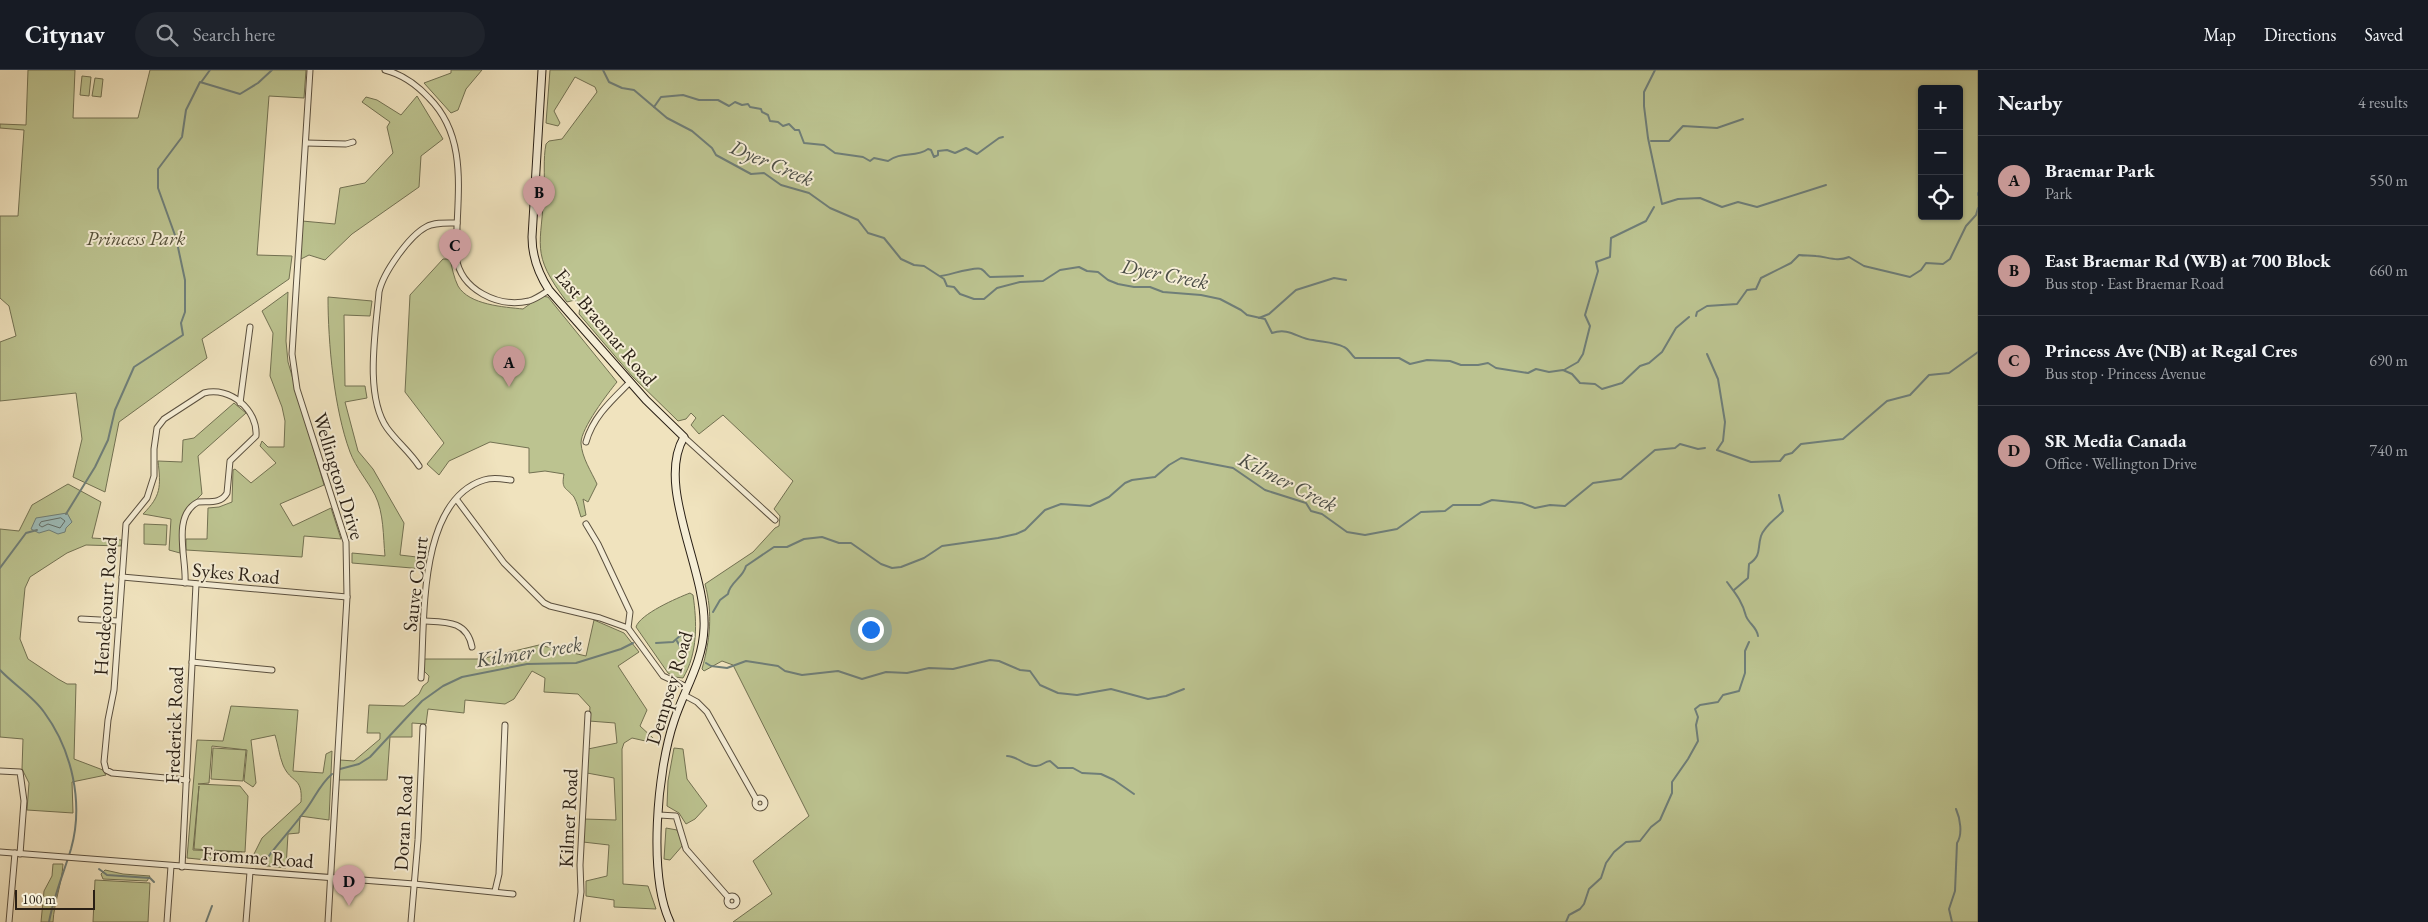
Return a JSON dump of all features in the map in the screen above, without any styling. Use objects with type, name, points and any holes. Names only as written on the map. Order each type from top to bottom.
[{"type":"street","name":"Wellington Drive","points":[[310,70],[292,354],[297,389],[346,542],[347,597],[328,922]]},
{"type":"street","points":[[384,70],[399,75],[424,92],[447,122],[458,156],[456,257],[462,276],[476,291],[492,299],[531,301],[549,290]]},
{"type":"street","name":"East Braemar Road","points":[[542,70],[532,245],[536,264],[549,290],[630,383],[684,437],[775,520]]},
{"type":"street","points":[[306,143],[346,144],[353,142]]},
{"type":"street","points":[[419,466],[387,427],[378,405],[374,386],[379,292],[382,280],[391,264],[426,227],[438,223],[457,223]]},
{"type":"street","points":[[185,583],[183,523],[186,512],[198,502],[220,501],[225,498],[230,461],[256,436],[257,428],[253,416],[240,403],[250,327]]},
{"type":"street","points":[[586,442],[591,426],[630,383]]},
{"type":"street","name":"Hendecourt Road","points":[[187,780],[119,775],[106,770],[104,766],[108,720],[114,690],[126,524],[147,498],[154,476],[154,449],[157,428],[164,419],[204,393],[211,392],[236,398],[240,403]]},
{"type":"street","name":"Dempsey Road","points":[[670,922],[663,905],[658,882],[659,815],[666,749],[674,721],[702,648],[704,618],[701,590],[674,477],[676,455],[684,437]]},
{"type":"street","name":"Sauve Court","points":[[421,678],[427,576],[434,538],[439,524],[457,500],[476,483],[486,479],[511,480]]},
{"type":"street","points":[[457,500],[504,563],[544,603],[628,628],[664,676],[686,691],[706,712],[756,800]]},
{"type":"street","points":[[586,524],[598,544],[630,612],[628,628]]},
{"type":"street","name":"Sykes Road","points":[[122,577],[347,597]]},
{"type":"street","name":"Frederick Road","points":[[182,867],[196,584]]},
{"type":"street","points":[[81,619],[118,621]]},
{"type":"street","points":[[425,621],[455,622],[464,629],[470,638],[472,647]]},
{"type":"street","points":[[192,662],[272,670]]},
{"type":"street","name":"Kilmer Road","points":[[577,922],[581,892],[580,865],[588,714]]},
{"type":"street","points":[[495,891],[499,874],[505,725]]},
{"type":"street","name":"Doran Road","points":[[411,922],[418,840],[423,727]]},
{"type":"street","points":[[0,771],[20,772],[24,801],[9,922]]},
{"type":"street","points":[[659,815],[676,816],[686,849],[728,897]]},
{"type":"street","name":"Fromme Road","points":[[0,852],[414,884],[514,894]]},
{"type":"street","points":[[167,922],[171,866]]},
{"type":"street","points":[[246,922],[250,872]]},
{"type":"green space","name":"Princess Park","points":[[28,70],[75,70],[73,118],[138,118],[150,70],[306,70],[304,98],[269,96],[257,255],[292,256],[289,279],[202,339],[207,358],[119,422],[105,492],[73,477],[82,439],[76,393],[0,401],[0,342],[16,336],[9,306],[0,298],[0,216],[18,216],[24,130],[0,128],[0,124],[26,125]]},
{"type":"green space","points":[[451,70],[482,70],[466,89],[458,110],[451,113],[424,83],[451,73]]},
{"type":"green space","points":[[550,70],[1978,70],[1978,922],[733,922],[772,894],[753,861],[809,816],[733,665],[722,661],[704,671],[702,669],[707,648],[710,616],[705,584],[753,552],[779,526],[780,516],[774,509],[793,481],[723,415],[699,434],[691,425],[696,418],[691,413],[686,419],[678,421],[632,376],[579,314],[580,306],[575,300],[567,302],[555,285],[542,259],[540,248],[546,144],[549,141],[562,139],[597,92],[595,87],[575,77],[554,111],[560,123],[558,126],[546,123]]},
{"type":"green space","points":[[82,76],[91,77],[89,96],[80,95]]},
{"type":"green space","points":[[95,78],[103,79],[101,97],[92,96]]},
{"type":"green space","points":[[417,96],[443,139],[421,156],[419,187],[352,234],[325,260],[309,255],[299,260],[302,221],[335,224],[340,188],[365,183],[393,153],[387,127],[390,122],[362,102],[366,97],[377,100],[401,115]]},
{"type":"green space","points":[[443,259],[450,259],[458,286],[463,292],[478,301],[497,306],[523,309],[541,296],[548,297],[617,382],[596,411],[582,437],[583,454],[597,484],[588,502],[583,499],[586,515],[581,517],[574,497],[565,488],[564,474],[545,471],[529,473],[529,448],[490,442],[449,461],[439,475],[427,464],[444,443],[405,392],[410,295]]},
{"type":"green space","points":[[288,292],[286,341],[288,362],[324,485],[280,504],[293,526],[331,508],[341,539],[304,536],[302,557],[186,550],[186,539],[207,539],[208,508],[219,507],[232,502],[233,470],[235,469],[251,483],[276,463],[260,446],[262,441],[268,447],[284,447],[285,421],[282,407],[270,376],[273,333],[262,311]]},
{"type":"green space","points":[[328,297],[372,301],[370,316],[344,315],[345,386],[365,386],[367,398],[345,402],[358,451],[373,469],[404,523],[400,555],[425,558],[424,569],[352,563],[352,553],[385,556],[383,525],[375,495],[352,458],[344,435],[333,376]]},
{"type":"green space","points":[[234,403],[246,413],[198,456],[202,494],[182,520],[180,553],[169,550],[171,519],[143,514],[153,502],[158,491],[158,461],[182,462],[183,440],[194,438]]},
{"type":"green space","points":[[68,484],[101,502],[92,538],[122,540],[121,546],[86,545],[67,553],[30,577],[25,588],[20,639],[28,659],[67,684],[76,684],[74,759],[103,770],[106,775],[72,782],[73,813],[27,810],[29,783],[22,769],[23,739],[0,737],[0,529],[19,531],[32,505]]},
{"type":"green space","points":[[144,524],[167,525],[166,545],[144,544]]},
{"type":"green space","points":[[690,593],[693,595],[695,616],[694,648],[683,678],[675,677],[668,673],[636,627],[651,612]]},
{"type":"green space","points":[[594,620],[624,633],[639,652],[618,666],[647,710],[640,726],[653,738],[650,742],[632,738],[624,743],[622,749],[623,884],[648,886],[656,909],[614,907],[614,900],[586,896],[586,881],[607,876],[609,845],[583,842],[584,819],[616,820],[614,778],[587,773],[588,749],[617,743],[615,723],[589,721],[590,707],[578,694],[544,692],[545,678],[532,671],[514,699],[505,704],[465,700],[464,713],[428,709],[426,724],[412,723],[412,737],[390,737],[387,780],[339,780],[340,760],[354,761],[380,739],[380,733],[367,733],[369,705],[404,706],[419,694],[423,686],[428,682],[429,676],[424,671],[424,659],[481,659],[539,645],[586,656]]},
{"type":"green space","points":[[231,706],[298,710],[293,771],[323,773],[326,754],[332,751],[329,820],[300,816],[299,833],[288,834],[286,868],[249,864],[262,838],[301,802],[300,788],[283,765],[275,735],[251,740],[256,783],[253,787],[244,781],[247,750],[212,746],[209,783],[198,784],[240,786],[248,796],[245,852],[194,849],[199,786],[193,850],[242,852],[237,863],[187,858],[197,740],[223,741]]},
{"type":"green space","points":[[213,748],[246,750],[243,781],[211,779]]},
{"type":"green space","points":[[674,748],[683,749],[687,779],[707,806],[695,819],[686,824],[679,813],[667,806],[668,781]]},
{"type":"green space","points":[[666,828],[677,830],[683,845],[670,860],[664,859]]},
{"type":"green space","points":[[53,864],[63,864],[53,922],[41,922],[44,891],[52,876]]},
{"type":"green space","points":[[105,870],[123,874],[150,876],[147,881],[103,879],[101,874]]},
{"type":"green space","points":[[95,880],[150,883],[148,922],[93,922]]},
{"type":"water","points":[[67,513],[72,522],[65,532],[58,534],[49,530],[39,533],[31,529],[36,518]]},
{"type":"waterway","points":[[202,81],[210,70]]},
{"type":"waterway","points":[[66,514],[95,467],[108,440],[115,410],[134,367],[183,335],[181,323],[185,312],[185,280],[176,238],[158,188],[158,169],[182,137],[186,110],[200,82],[240,94],[258,83],[272,70]]},
{"type":"waterway","name":"Dyer Creek","points":[[603,70],[609,82],[622,88],[634,90],[667,118],[692,131],[712,148],[716,155],[751,174],[764,173],[781,185],[809,193],[830,208],[858,220],[868,233],[884,238],[901,259],[914,265],[924,266],[944,279],[947,286],[954,287],[960,294],[974,299],[984,299],[997,288],[1020,282],[1043,281],[1060,270],[1079,267],[1087,271],[1098,272],[1108,280],[1118,284],[1150,287],[1163,292],[1201,295],[1220,299],[1247,315],[1265,319],[1272,333],[1284,331],[1308,339],[1337,344],[1346,348],[1355,358],[1399,358],[1410,364],[1427,360],[1450,361],[1461,365],[1488,363],[1496,368],[1528,373],[1536,369],[1549,372],[1563,370],[1572,374],[1580,383],[1595,384],[1602,389],[1622,383],[1640,366],[1649,363],[1662,352],[1676,328],[1689,317]]},
{"type":"waterway","points":[[1655,70],[1644,92],[1644,106],[1648,138],[1662,204],[1678,199],[1700,198],[1722,207],[1738,202],[1757,207],[1826,185]]},
{"type":"waterway","points":[[654,107],[661,97],[683,95],[699,100],[718,100],[729,106],[735,102],[742,105],[748,104],[750,107],[761,109],[762,112],[768,115],[770,121],[778,122],[783,126],[789,124],[795,130],[799,130],[804,143],[824,145],[835,153],[863,157],[870,161],[874,158],[888,161],[898,156],[919,153],[928,149],[931,150],[934,157],[938,155],[938,151],[947,150],[955,153],[966,148],[977,154],[1003,137]]},
{"type":"waterway","points":[[1651,141],[1669,141],[1683,126],[1717,128],[1743,119]]},
{"type":"waterway","points":[[1564,370],[1578,362],[1583,354],[1590,326],[1585,315],[1598,271],[1596,262],[1610,257],[1611,238],[1646,221],[1654,207]]},
{"type":"waterway","points":[[1696,316],[1697,312],[1707,306],[1737,304],[1747,290],[1756,289],[1761,278],[1791,263],[1799,255],[1836,259],[1849,257],[1864,266],[1910,277],[1921,270],[1926,263],[1943,264],[1950,259],[1966,226],[1976,215],[1978,208]]},
{"type":"waterway","points":[[941,276],[978,268],[990,277],[1023,276]]},
{"type":"waterway","points":[[1259,318],[1269,314],[1296,290],[1334,278],[1346,280]]},
{"type":"waterway","name":"Kilmer Creek","points":[[1717,450],[1751,462],[1780,461],[1785,455],[1792,453],[1801,444],[1843,439],[1887,401],[1910,395],[1929,375],[1949,373],[1978,352]]},
{"type":"waterway","points":[[1707,354],[1718,379],[1725,422],[1723,441],[1717,450]]},
{"type":"waterway","name":"Kilmer Creek","points":[[713,612],[720,600],[728,594],[731,586],[742,574],[746,566],[774,547],[787,547],[804,539],[822,537],[839,543],[851,543],[881,564],[892,568],[901,567],[924,558],[942,546],[1016,534],[1025,530],[1045,510],[1061,504],[1090,506],[1109,497],[1125,483],[1132,480],[1155,477],[1181,458],[1233,468],[1265,490],[1306,503],[1311,511],[1322,514],[1347,532],[1365,535],[1397,529],[1421,512],[1445,511],[1453,505],[1480,505],[1492,500],[1522,503],[1535,508],[1550,505],[1565,506],[1593,483],[1621,479],[1655,450],[1675,448],[1680,444],[1698,449],[1705,448]]},
{"type":"waterway","points":[[1734,590],[1748,578],[1749,564],[1756,558],[1763,532],[1783,511],[1779,495]]},
{"type":"waterway","points":[[0,568],[26,533],[37,530]]},
{"type":"waterway","points":[[1727,582],[1743,606],[1747,619],[1756,630],[1758,636]]},
{"type":"waterway","name":"Kilmer Creek","points":[[656,643],[673,642],[681,635],[688,633]]},
{"type":"waterway","points":[[677,641],[684,654]]},
{"type":"waterway","points":[[1566,922],[1569,915],[1580,909],[1584,904],[1589,889],[1601,878],[1606,863],[1614,852],[1626,842],[1640,841],[1651,827],[1660,820],[1672,793],[1672,782],[1698,741],[1696,725],[1698,717],[1695,709],[1700,705],[1718,702],[1723,695],[1739,691],[1745,673],[1745,651],[1749,642]]},
{"type":"waterway","name":"Kilmer Creek","points":[[340,769],[359,764],[370,757],[422,701],[443,686],[462,677],[527,664],[576,663],[621,649],[633,643]]},
{"type":"waterway","points":[[706,663],[711,666],[727,668],[746,661],[778,666],[785,671],[802,675],[838,671],[862,679],[886,672],[907,673],[929,668],[953,669],[990,660],[999,661],[1020,670],[1030,671],[1040,685],[1058,693],[1077,695],[1111,689],[1148,699],[1166,696],[1184,689]]},
{"type":"waterway","points":[[0,670],[44,712],[62,743],[73,778],[76,795],[75,831],[49,922]]},
{"type":"waterway","points":[[1007,756],[1031,766],[1039,766],[1050,761],[1058,768],[1073,768],[1082,773],[1101,774],[1114,780],[1134,794]]},
{"type":"waterway","name":"Kilmer Creek","points":[[263,864],[332,774]]},
{"type":"waterway","points":[[1952,922],[1949,909],[1955,891],[1957,843],[1960,831],[1960,821],[1956,809]]},
{"type":"waterway","points":[[99,869],[107,875],[150,878],[154,882]]},
{"type":"waterway","name":"Kilmer Creek","points":[[206,922],[212,906]]},
{"type":"place","name":"East Braemar Rd (WB) at 700 Block","points":[[539,217]]},
{"type":"place","name":"Princess Ave (NB) at Regal Cres","points":[[455,270]]},
{"type":"place","name":"Braemar Park","points":[[509,387]]},
{"type":"place","name":"SR Media Canada","points":[[349,906]]}]
